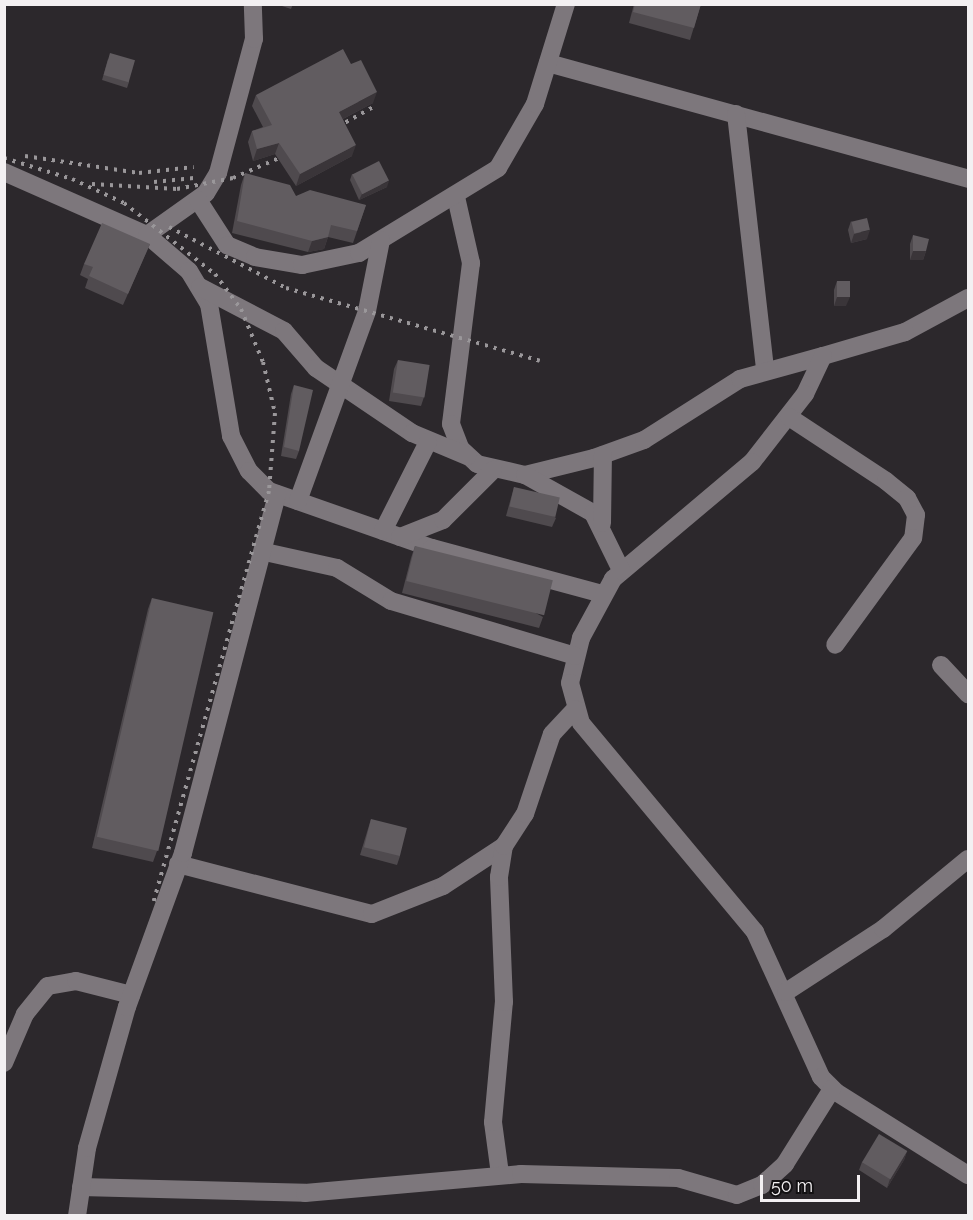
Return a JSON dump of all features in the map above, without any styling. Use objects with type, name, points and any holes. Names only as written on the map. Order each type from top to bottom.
[{"type":"lane","points":[[147,235],[198,200],[218,173],[254,39],[253,4]]},
{"type":"lane","points":[[198,200],[227,244],[255,257],[323,263],[381,240],[483,181],[510,153],[548,63],[566,4]]},
{"type":"lane","points":[[548,63],[969,179]]},
{"type":"lane","points":[[736,114],[765,370]]},
{"type":"lane","points":[[4,172],[147,235],[200,287],[284,331],[302,355],[428,442],[467,456],[493,470],[525,475],[570,497],[602,523]]},
{"type":"lane","points":[[456,197],[471,263],[451,424],[467,456]]},
{"type":"lane","points":[[298,501],[339,382],[367,311],[381,240]]},
{"type":"lane","points":[[200,287],[214,323],[231,435],[249,471],[277,494],[392,534],[602,594]]},
{"type":"lane","points":[[525,475],[603,455],[644,440],[719,391],[765,370],[904,332],[969,298]]},
{"type":"lane","points":[[823,356],[789,417],[723,490],[621,570],[602,594],[575,656],[570,683],[575,709],[601,749],[730,898],[786,992],[817,1069],[832,1089],[969,1175]]},
{"type":"lane","points":[[789,417],[886,481],[907,498],[916,515],[913,538],[835,645]]},
{"type":"lane","points":[[392,534],[428,442]]},
{"type":"lane","points":[[603,455],[602,523],[621,570]]},
{"type":"lane","points":[[392,534],[443,520],[493,470]]},
{"type":"lane","points":[[77,1215],[81,1188],[131,995],[178,864],[265,552],[277,494]]},
{"type":"lane","points":[[265,552],[338,568],[391,601],[575,656]]},
{"type":"lane","points":[[941,665],[969,694]]},
{"type":"lane","points":[[178,864],[372,914],[397,909],[443,886],[504,846],[525,814],[552,734],[575,709]]},
{"type":"lane","points":[[500,1174],[493,1122],[504,1002],[499,877],[504,846]]},
{"type":"lane","points":[[786,992],[883,929],[969,859]]},
{"type":"lane","points":[[4,1063],[25,1014],[48,986],[76,981],[131,995]]},
{"type":"lane","points":[[81,1188],[305,1193],[500,1174],[678,1178],[728,1195],[745,1194],[785,1164],[832,1089]]},
{"type":"building","points":[[635,4],[701,4],[694,28],[633,12]]},
{"type":"building","points":[[343,49],[351,64],[361,60],[377,92],[339,112],[356,145],[300,174],[279,143],[257,149],[252,131],[272,125],[256,95]]},
{"type":"building","points":[[110,53],[135,60],[129,82],[104,75]]},
{"type":"building","points":[[379,161],[389,181],[362,194],[352,175]]},
{"type":"building","points":[[245,173],[290,185],[296,196],[310,190],[366,205],[357,231],[331,225],[328,237],[312,241],[237,221]]},
{"type":"building","points":[[867,218],[870,230],[854,234],[851,222]]},
{"type":"building","points":[[102,223],[150,244],[128,294],[89,276],[93,267],[84,264]]},
{"type":"building","points":[[913,235],[929,239],[926,251],[913,251]]},
{"type":"building","points":[[837,281],[850,281],[850,297],[837,297]]},
{"type":"building","points":[[398,360],[430,365],[424,398],[393,393]]},
{"type":"building","points":[[294,385],[313,390],[299,451],[284,447]]},
{"type":"building","points":[[514,487],[560,498],[555,517],[510,506]]},
{"type":"building","points":[[415,546],[553,580],[544,615],[406,581]]},
{"type":"building","points":[[152,598],[213,612],[158,851],[97,837]]},
{"type":"building","points":[[371,819],[407,828],[400,856],[364,847]]},
{"type":"building","points":[[879,1134],[907,1151],[890,1179],[862,1162]]},
{"type":"railway","points":[[330,131],[375,106]]},
{"type":"railway","points":[[25,156],[139,173],[194,167]]},
{"type":"railway","points":[[4,158],[72,179],[124,203],[215,274],[241,309],[263,362],[275,413],[269,491],[154,901]]},
{"type":"railway","points":[[92,184],[177,189],[233,178],[279,158]]},
{"type":"railway","points":[[154,182],[194,178]]},
{"type":"railway","points":[[169,227],[286,288],[540,361]]}]
